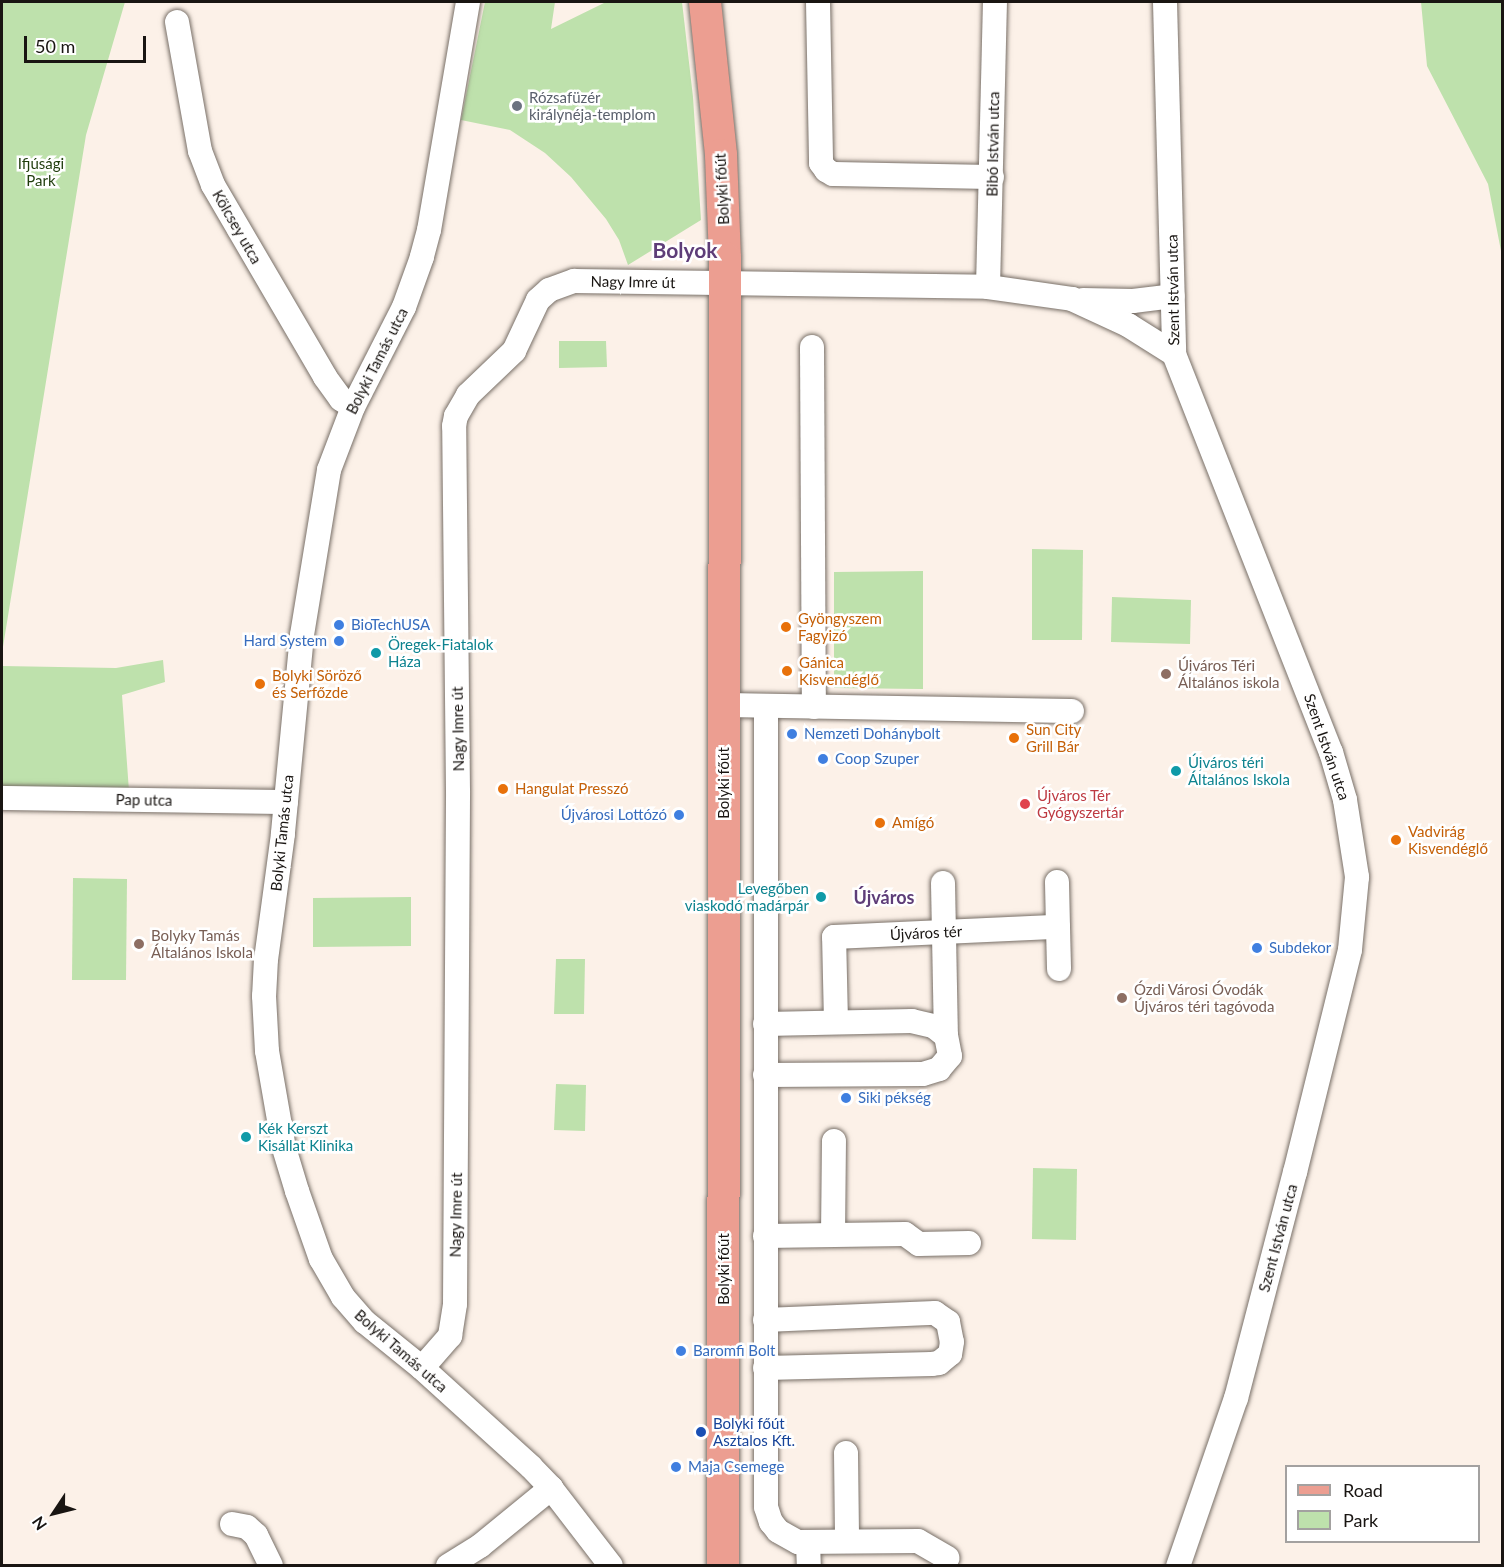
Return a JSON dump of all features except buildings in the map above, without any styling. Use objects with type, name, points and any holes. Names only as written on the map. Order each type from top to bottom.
[{"type":"main road","name":"Bolyki főút","points":[[705,2],[721,155],[725,284],[723,1566]]},
{"type":"street","name":"Bolyki Tamás utca","points":[[468,2],[429,230],[422,257],[393,332],[353,407],[334,452],[323,506],[302,635],[264,996],[271,1085],[284,1148],[310,1229],[331,1279],[365,1322],[422,1368],[552,1488],[611,1566]]},
{"type":"street","points":[[818,2],[822,163],[826,170],[833,174],[992,177]]},
{"type":"street","name":"Bibó István utca","points":[[988,287],[995,2]]},
{"type":"street","name":"Szent István utca","points":[[1165,2],[1174,354],[1331,752],[1345,800],[1357,877],[1350,950],[1292,1183],[1236,1398],[1178,1566]]},
{"type":"street","name":"Kölcsey utca","points":[[177,22],[200,151],[213,185],[325,377],[341,399],[353,407]]},
{"type":"street","name":"Nagy Imre út","points":[[422,1368],[450,1336],[455,1304],[458,791],[454,439],[456,416],[468,395],[514,351],[538,300],[561,284],[574,281],[988,287],[1072,299]]},
{"type":"street","points":[[1072,299],[1133,301],[1173,296]]},
{"type":"street","points":[[1072,299],[1128,325],[1174,354]]},
{"type":"street","points":[[812,346],[814,706]]},
{"type":"street","points":[[724,705],[1072,711]]},
{"type":"street","points":[[766,706],[766,1507],[771,1522],[778,1531],[809,1554],[847,1541],[918,1541],[946,1558]]},
{"type":"street","name":"Pap utca","points":[[2,798],[286,802]]},
{"type":"street","points":[[1057,882],[1059,969]]},
{"type":"street","points":[[765,1075],[923,1074],[939,1069],[950,1056],[946,1036],[943,883]]},
{"type":"street","name":"Újváros tér","points":[[836,1022],[834,937],[1058,927]]},
{"type":"street","points":[[765,1024],[912,1021],[933,1026],[946,1036]]},
{"type":"street","points":[[833,1235],[834,1141]]},
{"type":"street","points":[[765,1236],[905,1234],[919,1245],[969,1243]]},
{"type":"street","points":[[765,1320],[935,1313],[948,1322],[952,1342],[950,1354],[939,1363],[932,1364],[765,1368]]},
{"type":"street","points":[[846,1453],[847,1541]]},
{"type":"street","points":[[448,1566],[480,1546],[552,1488]]},
{"type":"street","points":[[232,1524],[247,1527],[256,1535],[271,1566]]},
{"type":"green space","name":"Ifjúsági Park","points":[[2,2],[125,2],[86,135],[2,653]]},
{"type":"green space","points":[[485,2],[555,2],[551,29],[606,2],[682,2],[693,97],[701,220],[628,265],[619,240],[606,219],[571,177],[545,153],[510,130],[461,120]]},
{"type":"green space","points":[[1421,2],[1502,2],[1502,256],[1488,184],[1427,66]]},
{"type":"green space","points":[[559,341],[606,341],[607,367],[559,368]]},
{"type":"green space","points":[[1032,549],[1083,550],[1082,640],[1032,640]]},
{"type":"green space","points":[[923,571],[923,689],[834,688],[834,572]]},
{"type":"green space","points":[[1112,597],[1191,600],[1190,644],[1111,642]]},
{"type":"green space","points":[[163,660],[165,682],[122,695],[129,791],[2,788],[2,666],[116,668]]},
{"type":"green space","points":[[73,878],[127,879],[126,980],[72,980]]},
{"type":"green space","points":[[411,897],[411,946],[313,947],[313,898]]},
{"type":"green space","points":[[556,959],[585,959],[584,1014],[554,1014]]},
{"type":"green space","points":[[556,1084],[586,1085],[585,1131],[554,1130]]},
{"type":"green space","points":[[1033,1168],[1077,1169],[1076,1240],[1032,1239]]},
{"type":"place","name":"Rózsafüzér királynéja-templom","points":[[517,106]]},
{"type":"place","name":"BioTechUSA","points":[[339,625]]},
{"type":"place","name":"Gyöngyszem Fagyizó","points":[[786,627]]},
{"type":"place","name":"Hard System","points":[[339,641]]},
{"type":"place","name":"Öregek-Fiatalok Háza","points":[[376,653]]},
{"type":"place","name":"Gánica Kisvendéglő","points":[[787,671]]},
{"type":"place","name":"Újváros Téri Általános iskola","points":[[1166,674]]},
{"type":"place","name":"Bolyki Söröző és Serfőzde","points":[[260,684]]},
{"type":"place","name":"Nemzeti Dohánybolt","points":[[792,734]]},
{"type":"place","name":"Sun City Grill Bár","points":[[1014,738]]},
{"type":"place","name":"Coop Szuper","points":[[823,759]]},
{"type":"place","name":"Újváros téri Általános Iskola","points":[[1176,771]]},
{"type":"place","name":"Hangulat Presszó","points":[[503,789]]},
{"type":"place","name":"Újváros Tér Gyógyszertár","points":[[1025,804]]},
{"type":"place","name":"Újvárosi Lottózó","points":[[679,815]]},
{"type":"place","name":"Amígó","points":[[880,823]]},
{"type":"place","name":"Vadvirág Kisvendéglő","points":[[1396,840]]},
{"type":"place","name":"Levegőben viaskodó madárpár","points":[[821,897]]},
{"type":"place","name":"Bolyky Tamás Általános Iskola","points":[[139,944]]},
{"type":"place","name":"Subdekor","points":[[1257,948]]},
{"type":"place","name":"Ózdi Városi Óvodák Újváros téri tagóvoda","points":[[1122,998]]},
{"type":"place","name":"Siki pékség","points":[[846,1098]]},
{"type":"place","name":"Kék Kerszt Kisállat Klinika","points":[[246,1137]]},
{"type":"place","name":"Baromfi Bolt","points":[[681,1351]]},
{"type":"place","name":"Bolyki főút Asztalos Kft.","points":[[701,1432]]},
{"type":"place","name":"Maja Csemege","points":[[676,1467]]},
{"type":"district","name":"Bolyok","points":[[685,250]]},
{"type":"district","name":"Újváros","points":[[884,897]]}]
